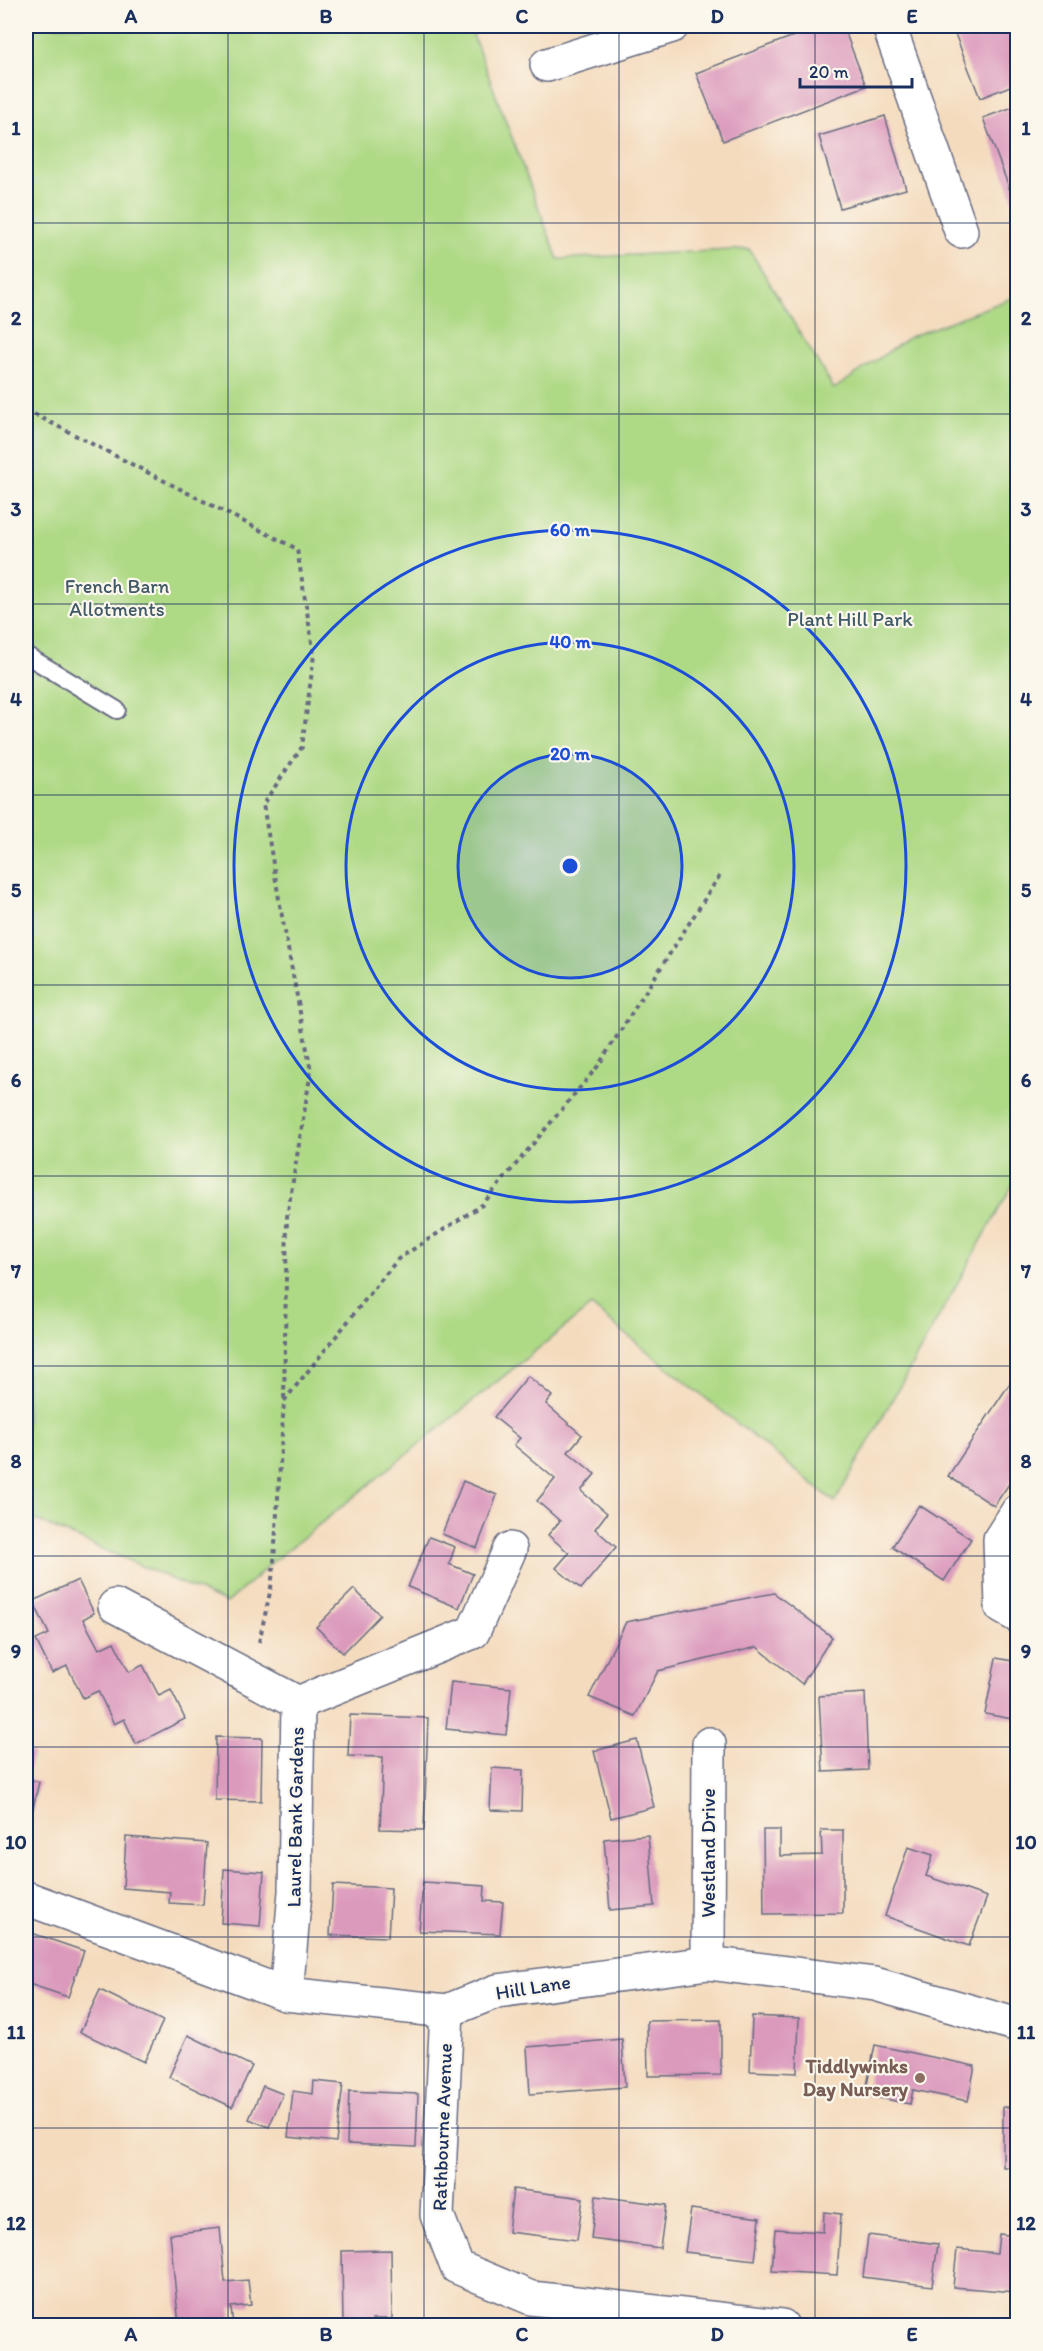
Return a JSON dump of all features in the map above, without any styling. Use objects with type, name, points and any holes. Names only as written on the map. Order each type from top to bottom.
[{"type":"street","points":[[547,65],[672,26]]},
{"type":"street","points":[[889,26],[961,231]]},
{"type":"street","points":[[1017,1511],[1000,1539],[1002,1607],[1017,1616]]},
{"type":"street","name":"Laurel Bank Gardens","points":[[286,1994],[295,1892],[298,1703],[473,1632],[510,1549]]},
{"type":"street","points":[[115,1606],[298,1703]]},
{"type":"street","name":"Westland Drive","points":[[708,1963],[710,1744]]},
{"type":"street","name":"Hill Lane","points":[[26,1898],[286,1994],[447,2011],[497,1990],[708,1963],[875,1984],[1017,2025]]},
{"type":"street","name":"Rathbourne Avenue","points":[[447,2011],[437,2215],[456,2267],[531,2298],[782,2325]]},
{"type":"lane","points":[[26,655],[117,710]]},
{"type":"path","points":[[26,410],[297,549],[314,655],[302,747],[263,804],[311,1071],[287,1217],[284,1401],[274,1560],[271,1588],[252,1678]]},
{"type":"path","points":[[284,1401],[398,1259],[482,1205],[598,1066],[720,874]]},
{"type":"green space","points":[[26,26],[479,26],[473,35],[558,259],[749,249],[834,389],[910,337],[1017,296],[1017,1177],[835,1502],[591,1306],[274,1561],[227,1603],[26,1516]]},
{"type":"building","points":[[820,26],[843,26],[866,86],[723,141],[696,73]]},
{"type":"building","points":[[952,26],[1018,26],[1018,83],[980,98]]},
{"type":"building","points":[[1018,105],[1018,209],[1017,209],[983,118]]},
{"type":"building","points":[[885,116],[906,189],[840,208],[819,136]]},
{"type":"building","points":[[1018,1371],[1018,1471],[994,1506],[948,1476]]},
{"type":"building","points":[[528,1376],[552,1396],[546,1404],[582,1435],[568,1452],[595,1474],[581,1491],[607,1513],[595,1529],[616,1547],[581,1589],[556,1568],[569,1553],[548,1535],[560,1521],[537,1501],[555,1479],[514,1445],[520,1438],[494,1417]]},
{"type":"building","points":[[463,1481],[497,1495],[477,1548],[442,1534]]},
{"type":"building","points":[[919,1505],[971,1539],[944,1581],[892,1547]]},
{"type":"building","points":[[429,1537],[455,1547],[449,1564],[473,1574],[459,1608],[408,1587]]},
{"type":"building","points":[[78,1580],[94,1613],[83,1619],[99,1649],[114,1642],[129,1672],[143,1665],[159,1696],[171,1690],[185,1719],[136,1744],[124,1719],[114,1724],[98,1691],[83,1698],[67,1666],[52,1673],[36,1640],[49,1634],[33,1601]]},
{"type":"building","points":[[354,1589],[380,1615],[343,1653],[316,1627]]},
{"type":"building","points":[[774,1593],[832,1637],[802,1684],[757,1647],[658,1671],[635,1716],[589,1697],[626,1622]]},
{"type":"building","points":[[996,1658],[1018,1662],[1018,1720],[985,1714]]},
{"type":"building","points":[[451,1682],[511,1688],[506,1735],[446,1729]]},
{"type":"building","points":[[865,1693],[868,1770],[823,1772],[819,1696]]},
{"type":"building","points":[[350,1715],[428,1718],[424,1830],[380,1829],[383,1757],[348,1756]]},
{"type":"building","points":[[216,1737],[262,1738],[261,1801],[215,1800]]},
{"type":"building","points":[[637,1740],[654,1807],[611,1818],[594,1751]]},
{"type":"building","points":[[26,1751],[33,1753],[26,1778]]},
{"type":"building","points":[[492,1768],[523,1770],[522,1811],[490,1810]]},
{"type":"building","points":[[26,1778],[39,1782],[28,1830],[26,1829]]},
{"type":"building","points":[[763,1830],[780,1830],[780,1856],[822,1855],[821,1830],[843,1830],[843,1913],[764,1914]]},
{"type":"building","points":[[648,1835],[654,1906],[610,1910],[604,1839]]},
{"type":"building","points":[[126,1837],[207,1843],[203,1905],[169,1903],[170,1892],[123,1888]]},
{"type":"building","points":[[908,1847],[933,1855],[926,1876],[987,1897],[969,1946],[885,1916]]},
{"type":"building","points":[[224,1869],[264,1872],[260,1926],[221,1923]]},
{"type":"building","points":[[423,1882],[485,1886],[484,1901],[503,1902],[500,1934],[419,1931]]},
{"type":"building","points":[[333,1885],[391,1888],[388,1937],[330,1935]]},
{"type":"building","points":[[26,1931],[84,1951],[68,1997],[26,1983]]},
{"type":"building","points":[[100,1990],[163,2021],[144,2062],[80,2032]]},
{"type":"building","points":[[752,2016],[799,2018],[797,2073],[750,2071]]},
{"type":"building","points":[[721,2020],[721,2075],[648,2076],[647,2021]]},
{"type":"building","points":[[188,2035],[252,2066],[232,2107],[169,2077]]},
{"type":"building","points":[[622,2039],[625,2087],[530,2094],[527,2047]]},
{"type":"building","name":"Tiddlywinks Day Nursery","points":[[875,2045],[975,2066],[968,2101],[913,2090],[910,2104],[865,2095]]},
{"type":"building","points":[[314,2081],[343,2084],[336,2142],[288,2137],[293,2091],[313,2094]]},
{"type":"building","points":[[263,2086],[283,2094],[269,2127],[249,2119]]},
{"type":"building","points":[[349,2091],[418,2094],[416,2147],[347,2144]]},
{"type":"building","points":[[1003,2107],[1018,2107],[1018,2167],[1003,2167]]},
{"type":"building","points":[[513,2189],[583,2198],[577,2240],[508,2232]]},
{"type":"building","points":[[596,2196],[666,2205],[660,2248],[591,2239]]},
{"type":"building","points":[[691,2209],[760,2218],[755,2260],[685,2252]]},
{"type":"building","points":[[824,2212],[841,2214],[837,2275],[772,2271],[775,2229],[823,2232]]},
{"type":"building","points":[[220,2228],[225,2282],[248,2280],[251,2305],[231,2307],[233,2326],[179,2326],[170,2234]]},
{"type":"building","points":[[999,2234],[1018,2236],[1015,2292],[953,2287],[957,2249],[997,2253]]},
{"type":"building","points":[[868,2235],[938,2244],[932,2286],[863,2277]]},
{"type":"building","points":[[391,2250],[392,2319],[372,2319],[372,2326],[343,2326],[342,2251]]},
{"type":"place","name":"Tiddlywinks Day Nursery","points":[[920,2078]]},
{"type":"park label","name":"French Barn Allotments","points":[[117,598]]},
{"type":"park label","name":"Plant Hill Park","points":[[850,619]]}]
